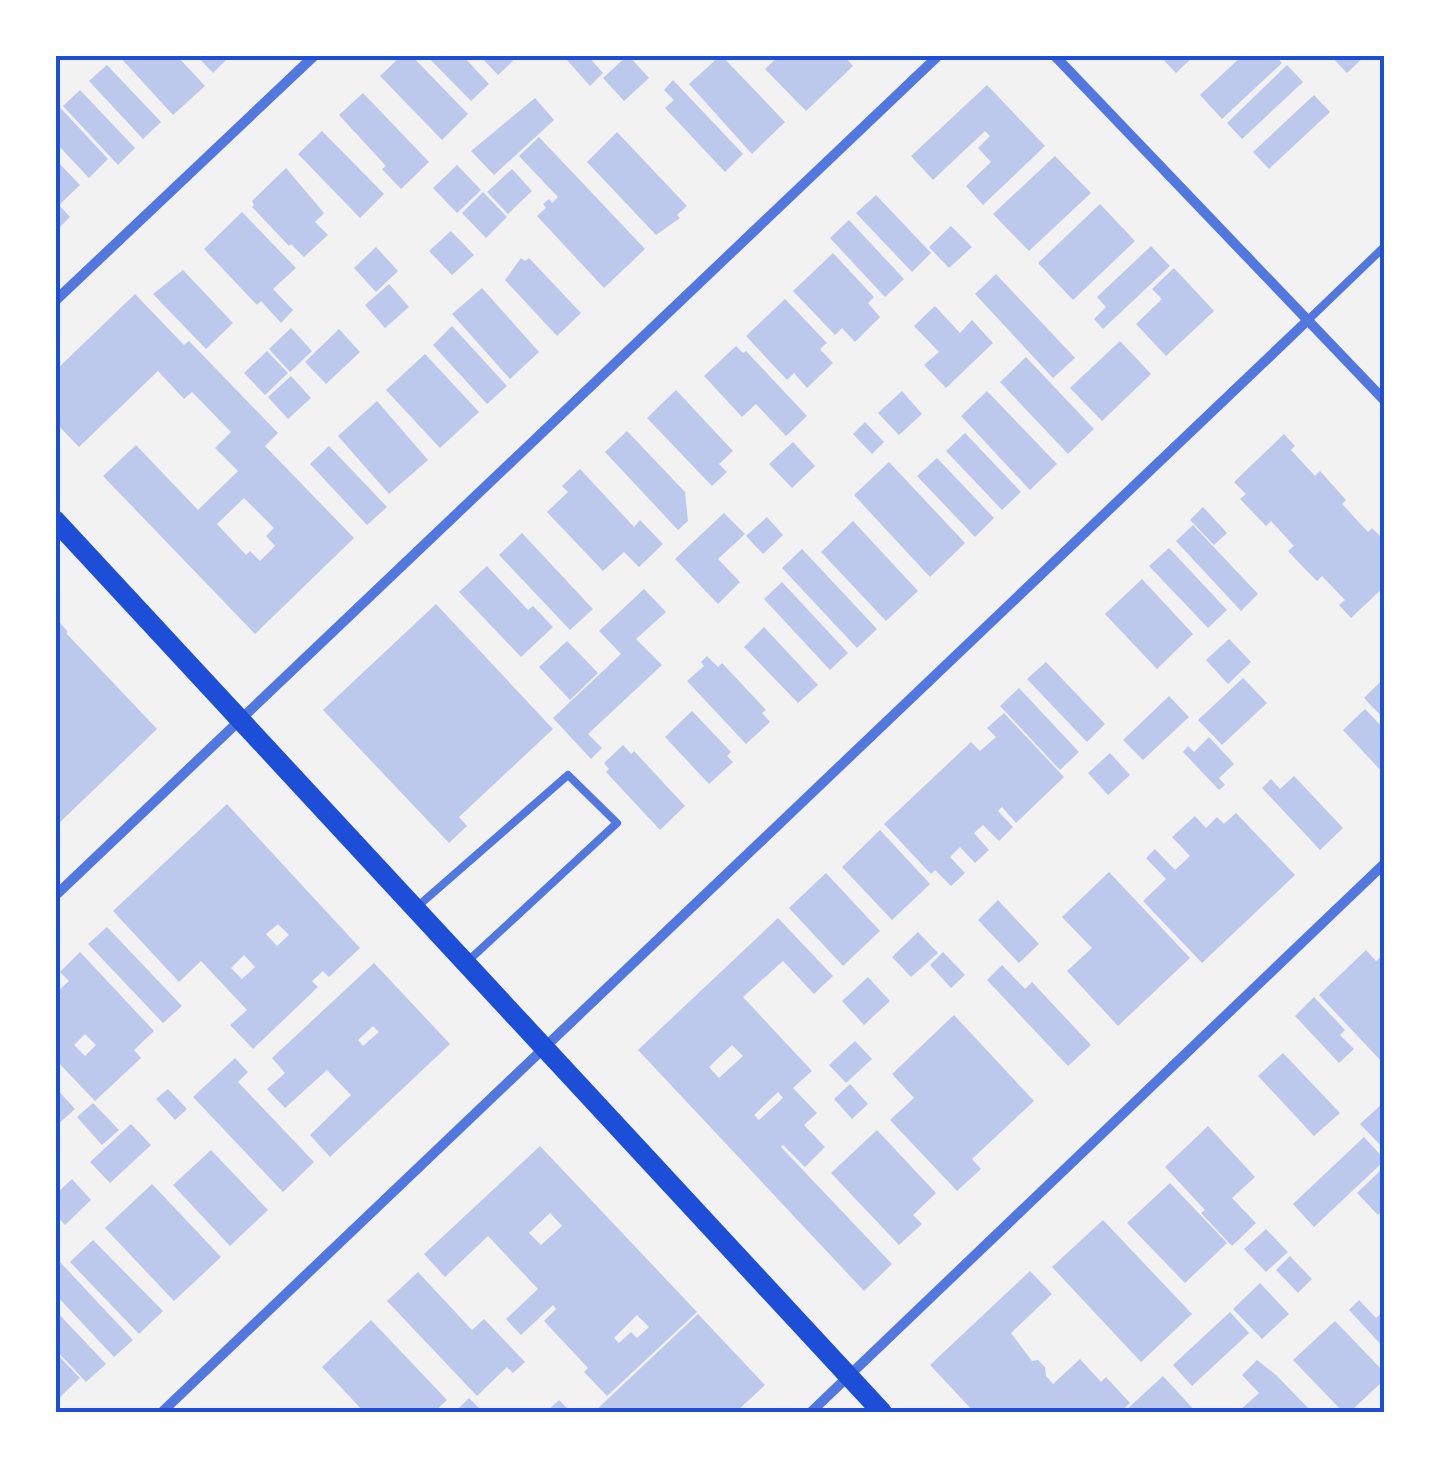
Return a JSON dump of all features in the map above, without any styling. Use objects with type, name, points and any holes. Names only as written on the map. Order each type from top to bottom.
[{"type":"main road","points":[[55,520],[882,1412]]},
{"type":"street","points":[[55,302],[315,55]]},
{"type":"street","points":[[55,896],[939,55]]},
{"type":"street","points":[[1054,55],[1385,401]]},
{"type":"street","points":[[162,1412],[1307,322]]},
{"type":"street","points":[[811,1412],[1385,864]]},
{"type":"lane","points":[[1307,322],[1385,246]]},
{"type":"lane","points":[[414,910],[568,774],[617,823],[465,964]]},
{"type":"building","points":[[118,55],[176,55],[205,86],[173,115]]},
{"type":"building","points":[[196,55],[231,55],[213,73]]},
{"type":"building","points":[[402,55],[411,55],[468,114],[442,140],[380,76]]},
{"type":"building","points":[[426,55],[462,55],[489,84],[471,101]]},
{"type":"building","points":[[479,55],[515,55],[517,57],[498,75]]},
{"type":"building","points":[[572,55],[587,55],[603,73],[590,86],[567,60]]},
{"type":"building","points":[[628,55],[649,78],[624,101],[603,78]]},
{"type":"building","points":[[721,55],[785,122],[752,154],[689,84]]},
{"type":"building","points":[[780,55],[843,55],[853,66],[806,111],[765,69]]},
{"type":"building","points":[[1159,55],[1195,55],[1176,73]]},
{"type":"building","points":[[1243,55],[1275,55],[1282,63],[1222,119],[1200,95]]},
{"type":"building","points":[[1330,55],[1366,55],[1347,73]]},
{"type":"building","points":[[107,65],[161,122],[143,139],[89,81]]},
{"type":"building","points":[[1287,65],[1303,82],[1242,139],[1227,123]]},
{"type":"building","points":[[673,80],[743,154],[725,172],[665,108],[674,100],[664,90]]},
{"type":"building","points":[[987,85],[1045,146],[983,205],[966,186],[991,162],[978,148],[990,136],[985,131],[933,180],[911,156]]},
{"type":"building","points":[[80,90],[135,148],[118,165],[63,106]]},
{"type":"building","points":[[363,93],[429,162],[401,189],[382,169],[386,166],[339,115]]},
{"type":"building","points":[[1314,95],[1330,112],[1269,169],[1253,152]]},
{"type":"building","points":[[535,98],[554,120],[494,175],[471,151]]},
{"type":"building","points":[[55,102],[108,159],[89,178],[55,142]]},
{"type":"building","points":[[322,131],[384,194],[360,218],[298,154]]},
{"type":"building","points":[[617,132],[687,206],[677,215],[680,218],[656,235],[587,162]]},
{"type":"building","points":[[539,137],[645,249],[604,288],[537,216],[546,208],[543,204],[558,197],[519,156]]},
{"type":"building","points":[[1055,156],[1091,193],[1029,251],[993,214]]},
{"type":"building","points":[[55,159],[80,185],[59,205],[70,217],[55,232]]},
{"type":"building","points":[[457,165],[481,190],[457,213],[433,188]]},
{"type":"building","points":[[286,168],[324,213],[315,222],[328,235],[304,257],[252,207],[252,201]]},
{"type":"building","points":[[512,169],[532,191],[508,214],[487,192]]},
{"type":"building","points":[[483,192],[507,217],[486,238],[462,213]]},
{"type":"building","points":[[876,195],[931,253],[912,272],[856,213]]},
{"type":"building","points":[[1100,204],[1135,241],[1073,300],[1038,263]]},
{"type":"building","points":[[242,212],[296,268],[273,289],[293,310],[281,323],[261,301],[257,305],[204,249]]},
{"type":"building","points":[[849,220],[904,279],[885,297],[830,238]]},
{"type":"building","points":[[951,226],[972,247],[949,268],[929,247]]},
{"type":"building","points":[[451,231],[474,255],[452,275],[429,251]]},
{"type":"building","points":[[1151,246],[1170,266],[1103,329],[1094,319],[1106,307],[1097,297]]},
{"type":"building","points":[[376,247],[398,271],[376,292],[354,268]]},
{"type":"building","points":[[833,253],[874,297],[868,303],[880,317],[855,342],[842,328],[835,335],[793,291]]},
{"type":"building","points":[[521,258],[529,258],[581,313],[557,336],[505,280]]},
{"type":"building","points":[[1174,268],[1214,311],[1166,356],[1136,324],[1162,299],[1152,289]]},
{"type":"building","points":[[183,270],[233,323],[206,349],[153,294]]},
{"type":"building","points":[[996,274],[1075,358],[1053,378],[975,294]]},
{"type":"building","points":[[389,284],[409,307],[385,328],[365,305]]},
{"type":"building","points":[[482,288],[539,352],[510,379],[452,314]]},
{"type":"building","points":[[135,294],[184,345],[189,341],[278,433],[265,446],[354,538],[255,634],[103,476],[136,445],[198,510],[238,471],[215,448],[231,432],[192,392],[184,399],[158,371],[79,447],[55,422],[55,371]],"holes":[[[244,498],[274,528],[266,536],[275,546],[260,561],[250,551],[246,555],[217,524]]]},
{"type":"building","points":[[785,299],[827,343],[820,349],[833,363],[807,388],[794,373],[787,380],[746,336]]},
{"type":"building","points":[[935,306],[960,333],[972,320],[993,343],[946,388],[924,365],[939,352],[914,326]]},
{"type":"building","points":[[452,326],[507,386],[487,404],[433,345]]},
{"type":"building","points":[[291,328],[312,351],[290,372],[269,349]]},
{"type":"building","points":[[339,329],[360,352],[326,384],[305,362]]},
{"type":"building","points":[[1120,341],[1151,374],[1102,421],[1070,388]]},
{"type":"building","points":[[736,346],[743,353],[746,351],[807,416],[786,436],[756,404],[742,417],[704,376]]},
{"type":"building","points":[[267,351],[288,373],[265,395],[244,373]]},
{"type":"building","points":[[425,354],[479,412],[440,448],[386,390]]},
{"type":"building","points":[[1026,357],[1094,429],[1068,454],[1000,382]]},
{"type":"building","points":[[291,376],[311,398],[288,419],[268,397]]},
{"type":"building","points":[[676,390],[733,451],[719,464],[727,472],[712,486],[647,418]]},
{"type":"building","points":[[902,391],[922,414],[899,435],[878,413]]},
{"type":"building","points":[[987,391],[1057,464],[1030,490],[961,416]]},
{"type":"building","points":[[377,401],[428,460],[389,494],[338,436]]},
{"type":"building","points":[[865,422],[884,442],[872,454],[853,434]]},
{"type":"building","points":[[627,431],[685,492],[688,521],[678,530],[605,452]]},
{"type":"building","points":[[965,433],[1021,492],[1002,510],[946,451]]},
{"type":"building","points":[[1284,434],[1295,446],[1291,450],[1315,476],[1320,471],[1346,500],[1342,504],[1368,532],[1372,528],[1385,541],[1385,586],[1351,618],[1339,605],[1345,600],[1322,576],[1317,581],[1288,551],[1294,546],[1271,521],[1266,526],[1240,499],[1246,494],[1234,482]]},
{"type":"building","points":[[793,442],[815,466],[792,488],[769,464]]},
{"type":"building","points":[[329,446],[387,507],[367,525],[310,464]]},
{"type":"building","points":[[937,458],[994,518],[975,537],[917,476]]},
{"type":"building","points":[[889,462],[965,543],[930,577],[854,495]]},
{"type":"building","points":[[580,469],[634,527],[640,520],[663,544],[639,567],[624,552],[603,571],[547,512],[568,492],[562,486]]},
{"type":"building","points":[[1203,507],[1227,533],[1214,545],[1190,520]]},
{"type":"building","points":[[724,513],[745,534],[718,559],[740,582],[718,604],[675,559]]},
{"type":"building","points":[[767,517],[783,535],[763,554],[746,536]]},
{"type":"building","points":[[853,521],[918,591],[886,621],[821,552]]},
{"type":"building","points":[[1193,525],[1258,594],[1241,611],[1176,541]]},
{"type":"building","points":[[522,533],[593,609],[570,630],[499,555]]},
{"type":"building","points":[[1169,548],[1227,610],[1208,628],[1149,566]]},
{"type":"building","points":[[802,549],[877,629],[857,648],[782,568]]},
{"type":"building","points":[[487,566],[528,610],[533,606],[553,627],[521,657],[459,592]]},
{"type":"building","points":[[1142,579],[1193,634],[1157,669],[1105,614]]},
{"type":"building","points":[[782,582],[848,653],[830,670],[764,599]]},
{"type":"building","points":[[644,589],[666,612],[636,639],[662,665],[588,734],[602,748],[591,759],[553,718],[621,654],[599,631]]},
{"type":"building","points":[[436,604],[553,729],[459,817],[467,826],[449,843],[323,710]]},
{"type":"building","points":[[55,617],[157,729],[55,827]]},
{"type":"building","points":[[764,627],[818,685],[798,703],[744,647]]},
{"type":"building","points":[[1229,639],[1251,662],[1228,684],[1206,660]]},
{"type":"building","points":[[567,641],[598,673],[570,700],[539,667]]},
{"type":"building","points":[[707,656],[718,667],[722,663],[766,710],[762,713],[770,722],[746,744],[687,681],[704,666],[701,662]]},
{"type":"building","points":[[1046,662],[1105,724],[1087,742],[1027,679]]},
{"type":"building","points":[[1385,677],[1385,720],[1364,698]]},
{"type":"building","points":[[1243,678],[1267,703],[1222,745],[1198,720]]},
{"type":"building","points":[[1019,688],[1079,752],[1060,770],[1000,706]]},
{"type":"building","points":[[1169,696],[1189,717],[1143,760],[1123,740]]},
{"type":"building","points":[[1365,709],[1385,730],[1385,775],[1343,730]]},
{"type":"building","points":[[692,711],[731,752],[727,756],[733,762],[709,784],[665,737]]},
{"type":"building","points":[[1004,713],[1064,777],[1016,823],[1002,807],[998,811],[1013,827],[999,841],[983,825],[974,833],[989,850],[975,863],[960,847],[950,857],[965,873],[951,886],[935,870],[931,874],[884,824],[971,742],[980,751],[996,737],[987,728]]},
{"type":"building","points":[[1209,737],[1234,764],[1219,778],[1225,785],[1219,790],[1183,752],[1188,746],[1194,752]]},
{"type":"building","points":[[623,745],[631,754],[634,751],[685,806],[660,830],[606,772],[609,769],[604,763]]},
{"type":"building","points":[[1110,753],[1130,775],[1108,795],[1088,773]]},
{"type":"building","points":[[1294,776],[1343,828],[1320,850],[1262,788],[1271,779],[1280,789]]},
{"type":"building","points":[[227,804],[360,948],[329,977],[323,971],[312,981],[318,987],[253,1049],[230,1025],[247,1010],[201,961],[179,982],[113,911]],"holes":[[[278,924],[289,935],[277,946],[266,934]],[[244,955],[255,967],[242,979],[231,968]]]},
{"type":"building","points":[[1236,813],[1295,875],[1202,963],[1143,901],[1166,879],[1146,858],[1155,849],[1175,870],[1190,856],[1172,837],[1195,816],[1206,828],[1217,817],[1224,824]]},
{"type":"building","points":[[880,830],[930,884],[892,920],[842,867]]},
{"type":"building","points":[[1109,872],[1190,958],[1118,1026],[1067,971],[1092,948],[1062,917]]},
{"type":"building","points":[[826,873],[880,931],[843,966],[789,908]]},
{"type":"building","points":[[998,900],[1039,944],[1019,963],[978,920]]},
{"type":"building","points":[[778,918],[833,976],[814,994],[783,961],[743,997],[812,1071],[793,1088],[817,1113],[804,1125],[825,1147],[805,1167],[781,1147],[892,1264],[864,1291],[638,1050]],"holes":[[[732,1045],[743,1056],[719,1078],[709,1067]],[[778,1092],[783,1098],[759,1120],[754,1115]]]},
{"type":"building","points":[[107,927],[182,1006],[163,1023],[88,944]]},
{"type":"building","points":[[918,932],[938,953],[911,977],[892,957]]},
{"type":"building","points":[[1366,950],[1376,961],[1385,953],[1382,1062],[1319,995]]},
{"type":"building","points":[[80,952],[154,1031],[134,1050],[141,1058],[95,1101],[55,1059],[55,1002],[61,996],[58,991],[69,981],[60,972]],"holes":[[[85,1034],[96,1045],[85,1056],[74,1045]]]},
{"type":"building","points":[[943,952],[965,975],[951,988],[930,965]]},
{"type":"building","points":[[374,963],[450,1044],[330,1157],[310,1135],[351,1095],[327,1070],[285,1108],[267,1089],[285,1073],[272,1058]],"holes":[[[373,1026],[379,1032],[363,1046],[358,1040]]]},
{"type":"building","points":[[1002,965],[1025,989],[1032,982],[1091,1045],[1068,1066],[987,980]]},
{"type":"building","points":[[868,977],[890,1001],[864,1025],[842,1001]]},
{"type":"building","points":[[1314,997],[1345,1030],[1340,1035],[1354,1049],[1339,1063],[1295,1016]]},
{"type":"building","points":[[954,1015],[1034,1101],[972,1159],[981,1169],[957,1191],[890,1120],[914,1098],[892,1074]]},
{"type":"building","points":[[855,1041],[872,1059],[846,1083],[829,1065]]},
{"type":"building","points":[[1283,1053],[1340,1113],[1314,1136],[1258,1076]]},
{"type":"building","points":[[235,1058],[248,1072],[238,1082],[314,1162],[283,1192],[193,1097]]},
{"type":"building","points":[[850,1084],[868,1104],[852,1119],[834,1099]]},
{"type":"building","points":[[55,1087],[75,1109],[55,1127]]},
{"type":"building","points":[[168,1089],[187,1109],[175,1120],[156,1099]]},
{"type":"building","points":[[1385,1101],[1385,1150],[1360,1124]]},
{"type":"building","points":[[93,1103],[119,1130],[102,1145],[77,1117]]},
{"type":"building","points":[[131,1124],[151,1145],[110,1183],[90,1162]]},
{"type":"building","points":[[1208,1126],[1255,1177],[1232,1198],[1256,1223],[1232,1246],[1165,1167]]},
{"type":"building","points":[[877,1130],[936,1193],[913,1215],[922,1224],[899,1245],[831,1173]]},
{"type":"building","points":[[1364,1137],[1385,1160],[1314,1227],[1293,1204]]},
{"type":"building","points":[[540,1146],[697,1312],[607,1396],[584,1372],[588,1368],[544,1321],[556,1309],[553,1305],[521,1335],[506,1319],[538,1289],[488,1236],[445,1277],[424,1254]],"holes":[[[550,1213],[562,1226],[541,1245],[529,1233]],[[637,1315],[649,1327],[637,1338],[631,1332],[619,1343],[614,1338]]]},
{"type":"building","points":[[211,1150],[268,1210],[230,1246],[173,1185]]},
{"type":"building","points":[[1385,1166],[1385,1208],[1378,1215],[1357,1193]]},
{"type":"building","points":[[72,1179],[91,1200],[65,1225],[55,1214],[55,1195]]},
{"type":"building","points":[[1170,1183],[1227,1243],[1185,1283],[1127,1223]]},
{"type":"building","points":[[152,1184],[221,1257],[174,1301],[105,1228]]},
{"type":"building","points":[[1103,1220],[1192,1314],[1141,1362],[1052,1267]]},
{"type":"building","points":[[1266,1229],[1288,1252],[1266,1272],[1244,1249]]},
{"type":"building","points":[[93,1240],[163,1311],[139,1334],[70,1262]]},
{"type":"building","points":[[1290,1256],[1312,1279],[1298,1293],[1276,1270]]},
{"type":"building","points":[[59,1261],[133,1340],[114,1357],[55,1294],[55,1264]]},
{"type":"building","points":[[1030,1271],[1052,1294],[1011,1333],[1032,1361],[1038,1360],[1045,1367],[1053,1384],[1080,1359],[1101,1382],[1106,1377],[1130,1403],[1120,1412],[974,1412],[930,1365]]},
{"type":"building","points":[[418,1272],[472,1330],[484,1319],[525,1362],[513,1373],[507,1367],[477,1396],[387,1301]]},
{"type":"building","points":[[1260,1283],[1289,1314],[1262,1339],[1233,1309]]},
{"type":"building","points":[[1359,1300],[1376,1318],[1385,1309],[1385,1349],[1349,1310]]},
{"type":"building","points":[[55,1310],[106,1364],[86,1382],[55,1349]]},
{"type":"building","points":[[1230,1312],[1249,1333],[1192,1386],[1173,1365]]},
{"type":"building","points":[[698,1314],[765,1385],[736,1412],[594,1412]]},
{"type":"building","points":[[371,1320],[447,1400],[434,1412],[364,1412],[322,1367]]},
{"type":"building","points":[[1335,1321],[1385,1373],[1385,1379],[1350,1412],[1343,1412],[1293,1360]]},
{"type":"building","points":[[55,1352],[80,1378],[58,1399],[55,1396]]},
{"type":"building","points":[[1257,1360],[1312,1412],[1238,1412],[1259,1393],[1242,1375]]},
{"type":"building","points":[[1163,1376],[1196,1412],[1124,1412]]},
{"type":"building","points":[[469,1398],[483,1412],[455,1412]]},
{"type":"building","points":[[559,1400],[571,1412],[546,1412]]}]
